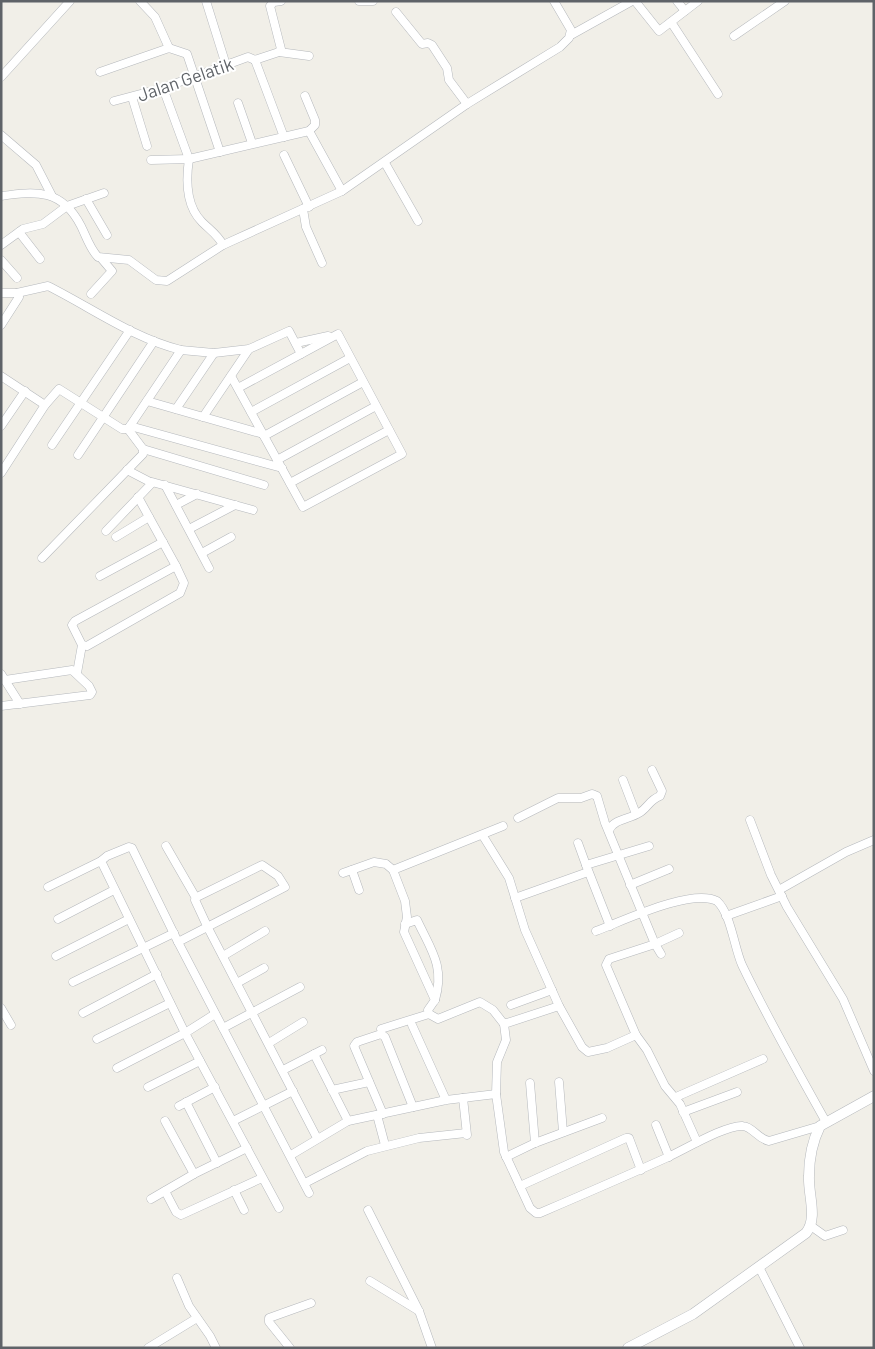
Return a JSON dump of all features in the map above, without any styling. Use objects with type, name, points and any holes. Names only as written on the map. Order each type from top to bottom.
[{"type":"street","points":[[1,77],[70,1]]},
{"type":"street","points":[[140,1],[155,17],[169,48]]},
{"type":"street","points":[[206,1],[226,65]]},
{"type":"street","points":[[359,1],[372,1]]},
{"type":"street","points":[[554,1],[569,24],[570,35]]},
{"type":"street","points":[[101,258],[129,260],[156,280],[163,281],[174,278],[223,245],[342,191],[385,163],[467,104],[560,47],[570,35],[634,1],[658,31],[698,1]]},
{"type":"street","points":[[677,1],[685,12]]},
{"type":"street","points":[[734,36],[785,1]]},
{"type":"street","points":[[276,2],[270,6],[281,46],[279,52],[309,56]]},
{"type":"street","points":[[396,12],[420,42],[432,45],[447,68],[449,80],[467,104]]},
{"type":"street","points":[[671,22],[718,94]]},
{"type":"street","points":[[100,72],[169,48],[189,56],[220,152]]},
{"type":"street","name":"Jalan Gelatik","points":[[114,101],[163,88],[248,57],[255,60],[279,52]]},
{"type":"street","points":[[255,60],[284,137]]},
{"type":"street","points":[[163,88],[189,159],[187,181],[192,205],[200,220],[217,235],[223,245]]},
{"type":"street","points":[[151,160],[189,159],[309,131],[315,125],[315,120],[305,96]]},
{"type":"street","points":[[132,97],[147,146]]},
{"type":"street","points":[[238,103],[252,143]]},
{"type":"street","points":[[309,131],[342,191]]},
{"type":"street","points":[[1,135],[36,165],[52,196]]},
{"type":"street","points":[[284,155],[306,208],[306,227],[322,263]]},
{"type":"street","points":[[385,163],[418,220]]},
{"type":"street","points":[[1,196],[34,192],[52,196],[67,206],[74,214],[95,254],[112,271],[91,294]]},
{"type":"street","points":[[1,245],[19,232],[44,224],[67,206],[104,193]]},
{"type":"street","points":[[86,199],[107,235]]},
{"type":"street","points":[[19,232],[40,259]]},
{"type":"street","points":[[1,260],[17,278]]},
{"type":"street","points":[[1,293],[17,294],[48,286],[103,318],[154,341],[181,350],[214,353],[249,349],[289,331],[301,354]]},
{"type":"street","points":[[1,325],[19,298],[17,294]]},
{"type":"street","points":[[52,445],[130,330]]},
{"type":"street","points":[[296,343],[338,334]]},
{"type":"street","points":[[238,388],[338,334]]},
{"type":"street","points":[[231,376],[303,507],[402,454],[338,334]]},
{"type":"street","points":[[78,455],[154,341]]},
{"type":"street","points":[[203,417],[249,349]]},
{"type":"street","points":[[130,430],[181,350]]},
{"type":"street","points":[[176,409],[214,353]]},
{"type":"street","points":[[251,412],[350,358]]},
{"type":"street","points":[[1,376],[46,405]]},
{"type":"street","points":[[147,401],[264,435],[363,382]]},
{"type":"street","points":[[1,474],[59,388],[122,429],[282,468]]},
{"type":"street","points":[[1,426],[25,391]]},
{"type":"street","points":[[277,460],[376,406]]},
{"type":"street","points":[[42,558],[143,454],[130,430]]},
{"type":"street","points":[[290,483],[389,430]]},
{"type":"street","points":[[140,446],[264,485]]},
{"type":"street","points":[[127,470],[152,482],[253,510]]},
{"type":"street","points":[[106,531],[152,482]]},
{"type":"street","points":[[165,485],[209,568]]},
{"type":"street","points":[[176,505],[197,494]]},
{"type":"street","points":[[82,645],[87,646],[180,593],[184,583],[138,497]]},
{"type":"street","points":[[189,529],[235,505]]},
{"type":"street","points":[[116,537],[150,517]]},
{"type":"street","points":[[202,553],[231,537]]},
{"type":"street","points":[[100,576],[163,542]]},
{"type":"street","points":[[77,673],[82,645],[72,625],[75,621],[176,566]]},
{"type":"street","points":[[1,706],[20,704],[90,695],[91,689],[77,673],[69,670],[3,677],[20,704]]},
{"type":"street","points":[[609,830],[617,822],[640,813],[652,799],[660,796],[662,791],[652,770]]},
{"type":"street","points":[[623,780],[636,814]]},
{"type":"street","points":[[518,818],[558,798],[582,798],[592,794],[597,796],[630,885],[661,954]]},
{"type":"street","points":[[750,820],[780,893],[811,949],[843,999],[874,1071]]},
{"type":"street","points":[[393,870],[503,826]]},
{"type":"street","points":[[482,836],[509,878],[525,930],[559,1006],[582,1047],[588,1052],[607,1048],[636,1035]]},
{"type":"street","points":[[726,916],[780,893],[846,852],[874,840]]},
{"type":"street","points":[[578,843],[610,926]]},
{"type":"street","points":[[166,846],[196,898],[208,928],[317,1138]]},
{"type":"street","points":[[515,898],[619,855],[649,846]]},
{"type":"street","points":[[48,887],[121,850],[132,848],[222,1028],[291,1154],[310,1193]]},
{"type":"street","points":[[101,861],[185,1033],[279,1208]]},
{"type":"street","points":[[343,873],[379,862],[393,870],[405,902],[407,917],[404,932],[435,1000]]},
{"type":"street","points":[[178,942],[285,887],[278,876],[262,865],[196,898]]},
{"type":"street","points":[[630,885],[669,869]]},
{"type":"street","points":[[352,870],[359,890]]},
{"type":"street","points":[[58,919],[114,890]]},
{"type":"street","points":[[596,931],[676,901],[703,898],[717,901],[726,916],[733,941],[745,970],[823,1124]]},
{"type":"street","points":[[56,956],[129,918]]},
{"type":"street","points":[[405,924],[417,920],[437,966],[439,979],[435,1000],[428,1010],[429,1014]]},
{"type":"street","points":[[223,956],[265,931]]},
{"type":"street","points":[[73,982],[143,946],[174,933]]},
{"type":"street","points":[[679,933],[655,944],[609,959],[606,963],[636,1035],[647,1050],[665,1086],[676,1097],[697,1142]]},
{"type":"street","points":[[414,955],[430,949]]},
{"type":"street","points":[[422,973],[437,966]]},
{"type":"street","points":[[237,983],[264,968]]},
{"type":"street","points":[[83,1013],[156,974]]},
{"type":"street","points":[[222,1028],[253,1014],[300,987]]},
{"type":"street","points":[[511,1005],[552,990]]},
{"type":"street","points":[[381,1029],[429,1014],[438,1018],[480,1002],[493,1010],[504,1024],[506,1040],[497,1062],[496,1094],[501,1138],[506,1157],[530,1208],[536,1213],[540,1213],[641,1170],[697,1142],[738,1126],[747,1127],[761,1139],[769,1141],[823,1124],[874,1096]]},
{"type":"street","points":[[97,1039],[170,1003]]},
{"type":"street","points":[[504,1024],[559,1006]]},
{"type":"street","points":[[1,1008],[11,1025]]},
{"type":"street","points":[[117,1068],[185,1033],[215,1014]]},
{"type":"street","points":[[268,1043],[303,1022]]},
{"type":"street","points":[[412,1025],[446,1100]]},
{"type":"street","points":[[385,1146],[380,1114],[354,1045],[382,1034],[413,1107]]},
{"type":"street","points":[[283,1070],[322,1050]]},
{"type":"street","points":[[314,1054],[348,1121]]},
{"type":"street","points":[[676,1097],[763,1059]]},
{"type":"street","points":[[148,1087],[200,1061]]},
{"type":"street","points":[[332,1090],[369,1082]]},
{"type":"street","points":[[559,1082],[563,1132]]},
{"type":"street","points":[[530,1083],[535,1143]]},
{"type":"street","points":[[215,1087],[183,1104],[217,1163]]},
{"type":"street","points":[[233,1121],[262,1104],[293,1091]]},
{"type":"street","points":[[683,1112],[737,1092]]},
{"type":"street","points":[[291,1154],[348,1121],[446,1100],[496,1094]]},
{"type":"street","points":[[305,1183],[348,1160],[385,1146],[466,1134],[463,1098]]},
{"type":"street","points":[[506,1157],[535,1143],[602,1118]]},
{"type":"street","points":[[165,1121],[194,1174]]},
{"type":"street","points":[[628,1348],[693,1314],[795,1242],[811,1226],[809,1164],[812,1144],[823,1124]]},
{"type":"street","points":[[656,1125],[669,1157]]},
{"type":"street","points":[[520,1186],[626,1138],[629,1138],[641,1170]]},
{"type":"street","points":[[151,1199],[194,1174],[248,1148]]},
{"type":"street","points":[[165,1191],[176,1212],[181,1215],[262,1178]]},
{"type":"street","points":[[234,1190],[244,1210]]},
{"type":"street","points":[[368,1210],[419,1312],[432,1348]]},
{"type":"street","points":[[811,1226],[825,1236],[843,1230]]},
{"type":"street","points":[[759,1267],[800,1348]]},
{"type":"street","points":[[177,1278],[189,1306],[216,1348]]},
{"type":"street","points":[[370,1281],[419,1312]]},
{"type":"street","points":[[290,1348],[269,1322],[269,1318],[311,1303]]},
{"type":"street","points":[[148,1348],[197,1318]]}]
